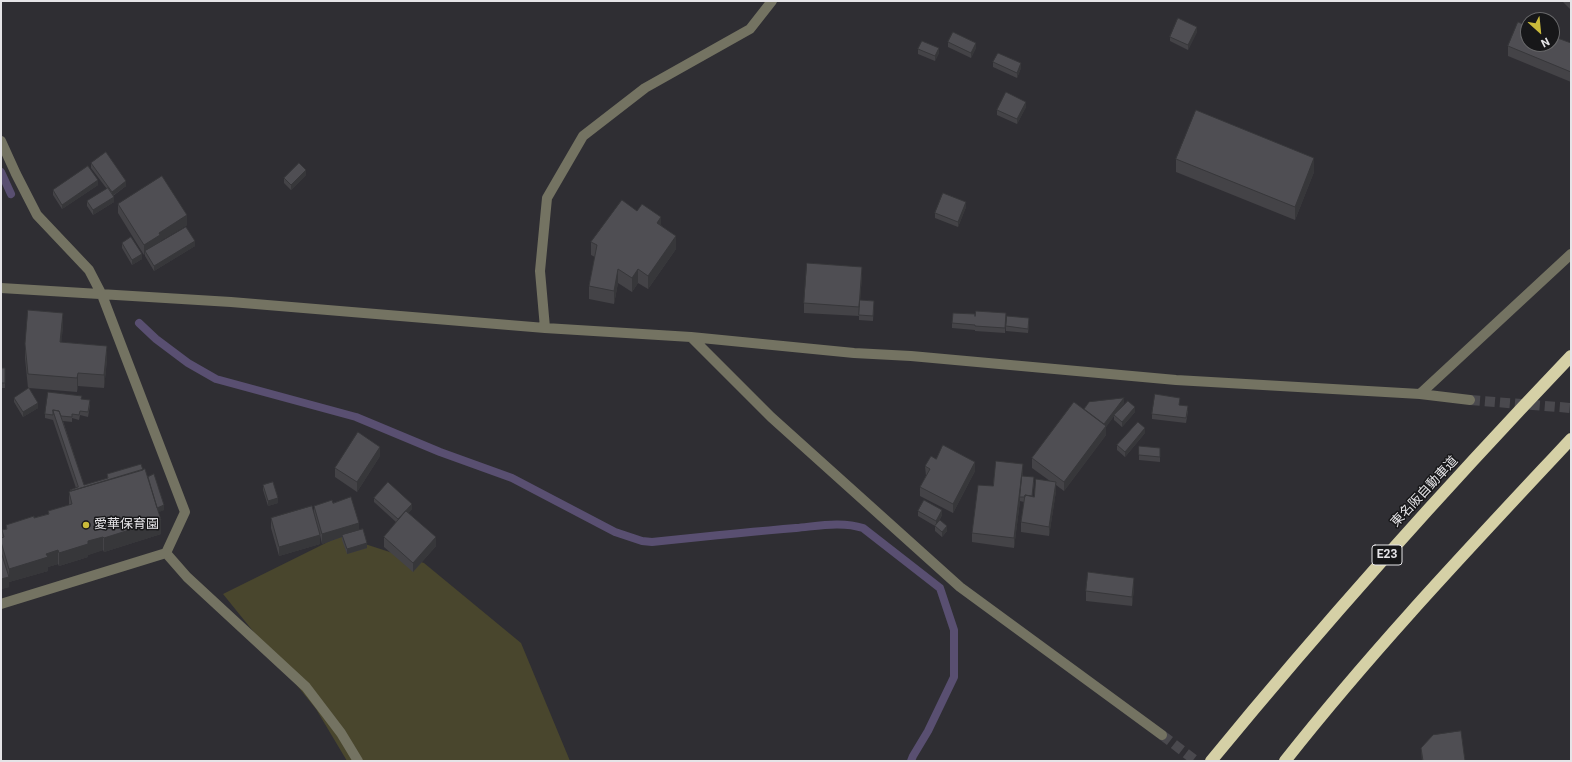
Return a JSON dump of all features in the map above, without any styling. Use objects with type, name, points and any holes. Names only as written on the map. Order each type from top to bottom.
[{"type":"highway","name":"東名阪自動車道","points":[[1211,761],[1271,688],[1406,533],[1571,356]]},
{"type":"highway","points":[[1285,761],[1318,720],[1452,566],[1571,439]]},
{"type":"street","points":[[544,328],[540,271],[547,198],[583,136],[645,88],[750,29],[772,1]]},
{"type":"street","points":[[1,141],[37,215],[89,270],[102,295],[185,512],[166,552],[1,604]]},
{"type":"street","points":[[1420,394],[1571,254]]},
{"type":"street","points":[[1,288],[231,302],[544,328],[692,337],[854,353],[911,356],[1176,380],[1420,394],[1470,400]]},
{"type":"street","points":[[692,337],[772,417],[960,587],[1162,735]]},
{"type":"street","points":[[166,552],[187,577],[306,687],[340,733],[358,761]]},
{"type":"shaded area","points":[[340,536],[424,563],[521,643],[570,761],[347,761],[316,709],[223,594]]},
{"type":"building","points":[[1178,18],[1197,27],[1188,45],[1170,37]]},
{"type":"building","points":[[1518,22],[1520,23],[1520,51],[1508,46]]},
{"type":"building","points":[[953,32],[976,43],[971,53],[948,42]]},
{"type":"building","points":[[1560,39],[1571,43],[1571,72],[1523,52],[1560,52]]},
{"type":"building","points":[[922,41],[939,48],[935,56],[918,49]]},
{"type":"building","points":[[998,53],[1021,63],[1017,73],[993,62]]},
{"type":"building","points":[[1006,92],[1026,102],[1017,119],[997,110]]},
{"type":"building","points":[[1196,110],[1314,158],[1295,207],[1176,159]]},
{"type":"building","points":[[106,152],[126,181],[112,192],[91,163]]},
{"type":"building","points":[[299,163],[306,170],[291,185],[284,178]]},
{"type":"building","points":[[88,166],[98,180],[62,205],[53,190]]},
{"type":"building","points":[[162,176],[187,215],[159,233],[160,235],[144,245],[118,204]]},
{"type":"building","points":[[108,188],[114,197],[93,210],[87,201]]},
{"type":"building","points":[[943,193],[966,202],[958,222],[935,213]]},
{"type":"building","points":[[622,200],[637,211],[642,204],[661,217],[657,223],[676,236],[648,276],[638,269],[632,278],[618,269],[614,291],[589,286],[597,245],[591,242]]},
{"type":"building","points":[[186,227],[195,241],[154,266],[145,251]]},
{"type":"building","points":[[131,237],[142,254],[132,260],[122,243]]},
{"type":"building","points":[[807,263],[862,267],[859,307],[804,303]]},
{"type":"building","points":[[860,300],[874,301],[873,316],[859,315]]},
{"type":"building","points":[[28,310],[63,313],[60,342],[107,346],[104,375],[78,373],[77,378],[28,374],[25,344]]},
{"type":"building","points":[[976,311],[1006,313],[1005,328],[952,323],[953,313],[975,314],[975,316]]},
{"type":"building","points":[[1007,316],[1029,318],[1028,329],[1006,326]]},
{"type":"building","points":[[1,368],[5,368],[5,383],[1,383]]},
{"type":"building","points":[[29,388],[38,403],[23,412],[14,398]]},
{"type":"building","points":[[48,392],[82,396],[81,399],[90,400],[88,412],[80,411],[79,415],[72,414],[72,417],[61,416],[59,411],[53,410],[53,415],[45,414]]},
{"type":"building","points":[[1155,394],[1180,398],[1179,405],[1188,406],[1186,418],[1152,414]]},
{"type":"building","points":[[1124,398],[1104,424],[1084,409],[1089,402]]},
{"type":"building","points":[[1128,401],[1135,407],[1122,422],[1114,415]]},
{"type":"building","points":[[1074,402],[1106,426],[1064,482],[1032,458]]},
{"type":"building","points":[[53,410],[59,411],[84,485],[108,478],[107,474],[141,464],[143,470],[71,491],[70,490],[78,487]]},
{"type":"building","points":[[1138,422],[1145,428],[1125,452],[1117,445]]},
{"type":"building","points":[[358,432],[380,447],[357,482],[335,468]]},
{"type":"building","points":[[943,445],[975,462],[953,504],[920,487],[930,469],[925,466],[931,456],[936,459]]},
{"type":"building","points":[[1139,446],[1160,448],[1160,457],[1139,455]]},
{"type":"building","points":[[996,461],[1023,464],[1014,538],[972,533],[978,485],[993,486]]},
{"type":"building","points":[[145,469],[161,520],[104,538],[88,541],[88,544],[59,553],[58,550],[46,554],[48,557],[9,569],[1,542],[1,538],[4,537],[2,530],[7,529],[6,525],[34,516],[34,518],[49,514],[48,511],[72,504],[69,492]]},
{"type":"building","points":[[154,474],[164,505],[157,508],[148,477]]},
{"type":"building","points":[[1022,476],[1034,477],[1032,496],[1025,495],[1025,497],[1020,497]]},
{"type":"building","points":[[1036,479],[1056,482],[1049,527],[1021,522],[1025,495],[1034,497]]},
{"type":"building","points":[[273,482],[278,498],[268,501],[263,485]]},
{"type":"building","points":[[388,482],[412,504],[398,519],[374,498]]},
{"type":"building","points":[[351,497],[359,523],[322,534],[314,506],[332,500],[333,503]]},
{"type":"building","points":[[924,500],[942,510],[936,521],[918,511]]},
{"type":"building","points":[[312,506],[320,535],[279,547],[271,518]]},
{"type":"building","points":[[406,511],[436,537],[413,563],[384,537]]},
{"type":"building","points":[[940,520],[947,526],[942,532],[935,526]]},
{"type":"building","points":[[363,529],[367,543],[347,549],[342,535]]},
{"type":"building","points":[[1,552],[9,577],[1,579]]},
{"type":"building","points":[[1088,572],[1134,578],[1132,597],[1086,591]]},
{"type":"building","points":[[1461,731],[1465,761],[1423,761],[1421,748],[1433,735]]},
{"type":"waterway","points":[[1,172],[11,194]]},
{"type":"waterway","points":[[139,323],[156,339],[188,363],[216,379],[356,417],[440,452],[512,478],[615,532],[642,541],[652,542],[830,525],[847,525],[863,528],[940,588],[954,630],[954,677],[928,731],[911,761]]},
{"type":"tunnel","points":[[1470,400],[1571,408]]},
{"type":"tunnel","points":[[1162,735],[1196,761]]},
{"type":"place","name":"愛華保育園","points":[[86,525]]}]
